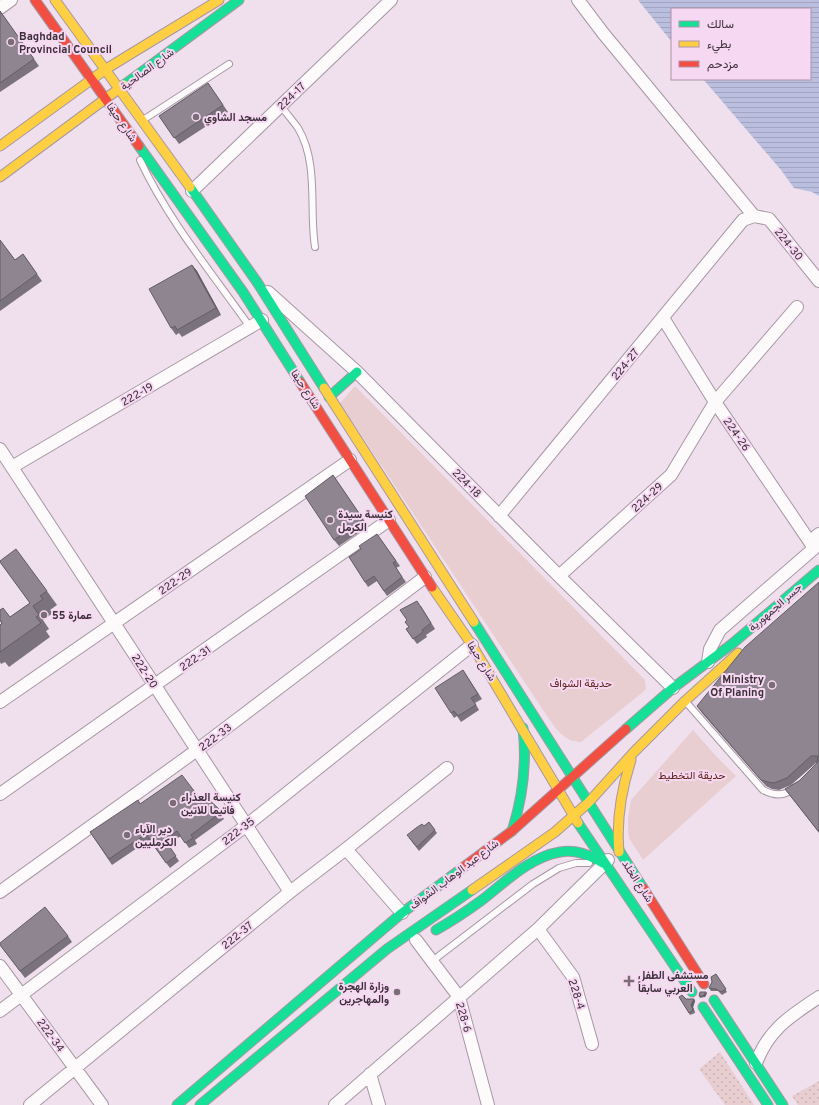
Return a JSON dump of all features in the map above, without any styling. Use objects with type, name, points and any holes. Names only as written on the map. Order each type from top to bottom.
[{"type":"main road","name":"شارع حيفا","points":[[35,0],[106,98],[262,320],[425,577],[472,645],[523,728],[558,790]]},
{"type":"main road","name":"شارع الصالحية","points":[[0,146],[106,69],[219,0]]},
{"type":"main road","name":"شارع حيفا","points":[[60,2],[142,121],[257,282],[572,778]]},
{"type":"main road","name":"شارع الصالحية","points":[[0,177],[237,2]]},
{"type":"main road","points":[[329,397],[358,372]]},
{"type":"main road","name":"جسر الجمهورية","points":[[732,644],[819,570]]},
{"type":"main road","name":"شارع عبد الوهاب الشواف","points":[[177,1105],[402,914],[512,831],[673,688],[732,644]]},
{"type":"main road","name":"شارع عبد الوهاب الشواف","points":[[200,1105],[387,949],[549,836],[573,816],[588,803],[634,752],[685,701],[741,650]]},
{"type":"main road","points":[[512,831],[520,805],[525,778],[525,745],[523,728]]},
{"type":"main road","points":[[619,852],[616,831],[618,812],[624,783],[634,752]]},
{"type":"main road","name":"شارع الخلد","points":[[572,778],[704,984]]},
{"type":"main road","name":"شارع الخلد","points":[[558,790],[603,863],[692,992]]},
{"type":"main road","points":[[387,949],[423,936],[464,912],[532,863],[547,855],[560,851],[581,852],[591,854],[603,863]]},
{"type":"main road","points":[[714,1000],[783,1105]]},
{"type":"main road","points":[[703,1008],[768,1105]]},
{"type":"street","points":[[0,8],[11,0]]},
{"type":"street","name":"224-17","points":[[192,191],[390,0]]},
{"type":"street","points":[[578,0],[603,33],[754,216]]},
{"type":"street","name":"224-30","points":[[754,216],[769,219],[819,281]]},
{"type":"street","name":"224-27","points":[[500,516],[743,220],[754,216]]},
{"type":"street","name":"224-18","points":[[257,282],[358,372],[559,576],[673,688]]},
{"type":"street","name":"224-29","points":[[559,576],[671,475],[715,402],[797,307]]},
{"type":"street","name":"224-26","points":[[663,318],[715,402],[816,542]]},
{"type":"street","name":"222-19","points":[[12,467],[262,320]]},
{"type":"street","name":"222-20","points":[[0,450],[290,892]]},
{"type":"street","name":"222-29","points":[[0,702],[350,460]]},
{"type":"street","name":"222-31","points":[[0,794],[156,686],[389,520]]},
{"type":"street","points":[[708,662],[710,648],[720,630],[816,542]]},
{"type":"street","name":"222-33","points":[[0,892],[198,750],[425,577]]},
{"type":"street","name":"222-35","points":[[0,1011],[247,825],[472,645]]},
{"type":"street","name":"222-37","points":[[30,1105],[290,892],[446,768]]},
{"type":"street","points":[[346,849],[402,914]]},
{"type":"street","points":[[335,1105],[538,928],[603,863],[619,852]]},
{"type":"street","name":"228-4","points":[[538,928],[573,977],[592,1044]]},
{"type":"street","name":"228-6","points":[[423,936],[431,962],[459,998],[488,1105]]},
{"type":"street","name":"222-34","points":[[0,966],[102,1105]]},
{"type":"street","points":[[756,1063],[764,1044],[776,1028],[786,1019],[819,997]]},
{"type":"street","points":[[370,1074],[379,1105]]},
{"type":"lane","points":[[142,121],[229,64]]},
{"type":"lane","points":[[281,106],[298,129],[308,153],[312,177],[312,229],[315,247]]},
{"type":"lane","points":[[132,136],[139,156],[155,188],[250,327]]},
{"type":"lane","points":[[685,701],[763,790],[772,794],[783,794],[797,786]]},
{"type":"lane","points":[[431,962],[533,884],[560,868],[576,863],[603,863]]},
{"type":"green space","name":"حديقة الشواف","points":[[355,386],[645,680],[646,689],[643,692],[581,742],[564,736],[552,723],[340,403]]},
{"type":"green space","name":"حديقة التخطيط","points":[[693,730],[736,776],[643,860],[629,838],[628,818],[631,800]]},
{"type":"green space","points":[[720,1052],[754,1105],[725,1105],[699,1069]]},
{"type":"green space","points":[[819,1081],[819,1105],[798,1105],[792,1096]]},
{"type":"water","points":[[638,0],[819,0],[819,196],[812,192],[794,188],[781,170],[704,80],[811,80],[811,8],[671,8],[671,41]]},
{"type":"building","name":"Baghdad Provincial Council","points":[[0,11],[34,59],[0,83]]},
{"type":"building","name":"مسجد الشاوي","points":[[208,83],[223,105],[174,138],[159,116]]},
{"type":"building","points":[[0,240],[15,260],[23,254],[37,274],[0,301]]},
{"type":"building","points":[[192,265],[216,308],[177,330],[175,326],[171,328],[149,289]]},
{"type":"building","points":[[333,475],[363,519],[334,540],[305,496]]},
{"type":"building","points":[[377,534],[396,561],[393,563],[402,577],[384,591],[374,576],[365,582],[349,557],[361,549],[359,546]]},
{"type":"building","points":[[16,549],[47,591],[40,596],[43,599],[33,606],[39,615],[36,617],[41,623],[0,652],[0,625],[2,623],[0,620],[0,610],[3,608],[10,617],[30,603],[0,562]]},
{"type":"building","name":"Ministry Of Planing","points":[[819,582],[819,832],[785,789],[799,781],[817,763],[818,756],[811,756],[787,778],[774,783],[761,780],[697,706],[745,647]]},
{"type":"building","points":[[417,601],[431,623],[422,630],[423,632],[413,639],[406,629],[409,627],[405,622],[407,620],[400,610]]},
{"type":"building","points":[[463,670],[478,694],[471,698],[476,705],[458,716],[454,711],[451,713],[435,688]]},
{"type":"building","points":[[182,775],[201,800],[206,797],[219,809],[217,810],[220,813],[191,835],[193,838],[185,843],[177,831],[165,840],[176,856],[166,863],[146,834],[109,859],[90,832],[138,800],[140,804]]},
{"type":"building","points":[[429,822],[435,830],[417,847],[407,835],[422,824],[424,826]]},
{"type":"building","points":[[45,907],[68,936],[20,971],[0,943]]},
{"type":"building","points":[[716,974],[726,989],[721,992],[716,989],[709,988],[712,982],[711,977]]},
{"type":"building","points":[[700,992],[706,992],[703,996],[699,996]]},
{"type":"building","points":[[682,995],[686,999],[694,999],[691,1005],[693,1010],[689,1013],[679,997]]},
{"type":"traffic: fast","points":[[124,85],[239,0]]},
{"type":"traffic: fast","points":[[139,146],[243,292],[300,382]]},
{"type":"traffic: fast","points":[[190,187],[257,282],[324,388]]},
{"type":"traffic: fast","points":[[329,397],[357,372]]},
{"type":"traffic: fast","points":[[626,729],[673,688],[732,644],[819,570]]},
{"type":"traffic: fast","points":[[474,622],[643,888]]},
{"type":"traffic: fast","points":[[512,831],[519,806],[523,780],[525,754],[523,728]]},
{"type":"traffic: fast","points":[[578,823],[692,992]]},
{"type":"traffic: fast","points":[[436,930],[476,904],[518,871],[538,859],[560,852],[572,851],[587,855],[603,863]]},
{"type":"traffic: fast","points":[[177,1105],[402,913],[461,869]]},
{"type":"traffic: fast","points":[[200,1105],[387,949],[472,890]]},
{"type":"traffic: fast","points":[[714,1000],[783,1105]]},
{"type":"traffic: fast","points":[[703,1007],[768,1105]]},
{"type":"traffic: slow","points":[[55,0],[190,187]]},
{"type":"traffic: slow","points":[[0,146],[106,69],[219,0]]},
{"type":"traffic: slow","points":[[0,177],[124,85]]},
{"type":"traffic: slow","points":[[324,388],[474,622]]},
{"type":"traffic: slow","points":[[432,587],[472,645],[578,823]]},
{"type":"traffic: slow","points":[[472,890],[555,832],[588,803],[634,752],[685,701],[738,653]]},
{"type":"traffic: slow","points":[[619,852],[618,828],[620,806],[624,783],[631,760]]},
{"type":"traffic: jam","points":[[35,0],[139,146]]},
{"type":"traffic: jam","points":[[300,382],[432,587]]},
{"type":"traffic: jam","points":[[461,869],[512,831],[626,729]]},
{"type":"traffic: jam","points":[[643,888],[704,984]]},
{"type":"place","name":"Baghdad Provincial Council","points":[[11,42]]},
{"type":"place","name":"مسجد الشاوي","points":[[196,117]]},
{"type":"place","name":"كنيسة سيدة الكرمل","points":[[330,520]]},
{"type":"place","name":"عمارة 55","points":[[44,615]]},
{"type":"place","name":"Ministry Of Planing","points":[[772,685]]},
{"type":"place","name":"كنيسة العذراء فاتيما للاتين","points":[[173,803]]},
{"type":"place","name":"دير الآباء الكرمليين","points":[[127,835]]},
{"type":"place","name":"مستشفى الطفل العربي سابقاً","points":[[629,981]]},
{"type":"place","name":"وزارة الهجرة والمهاجرين","points":[[397,992]]}]
